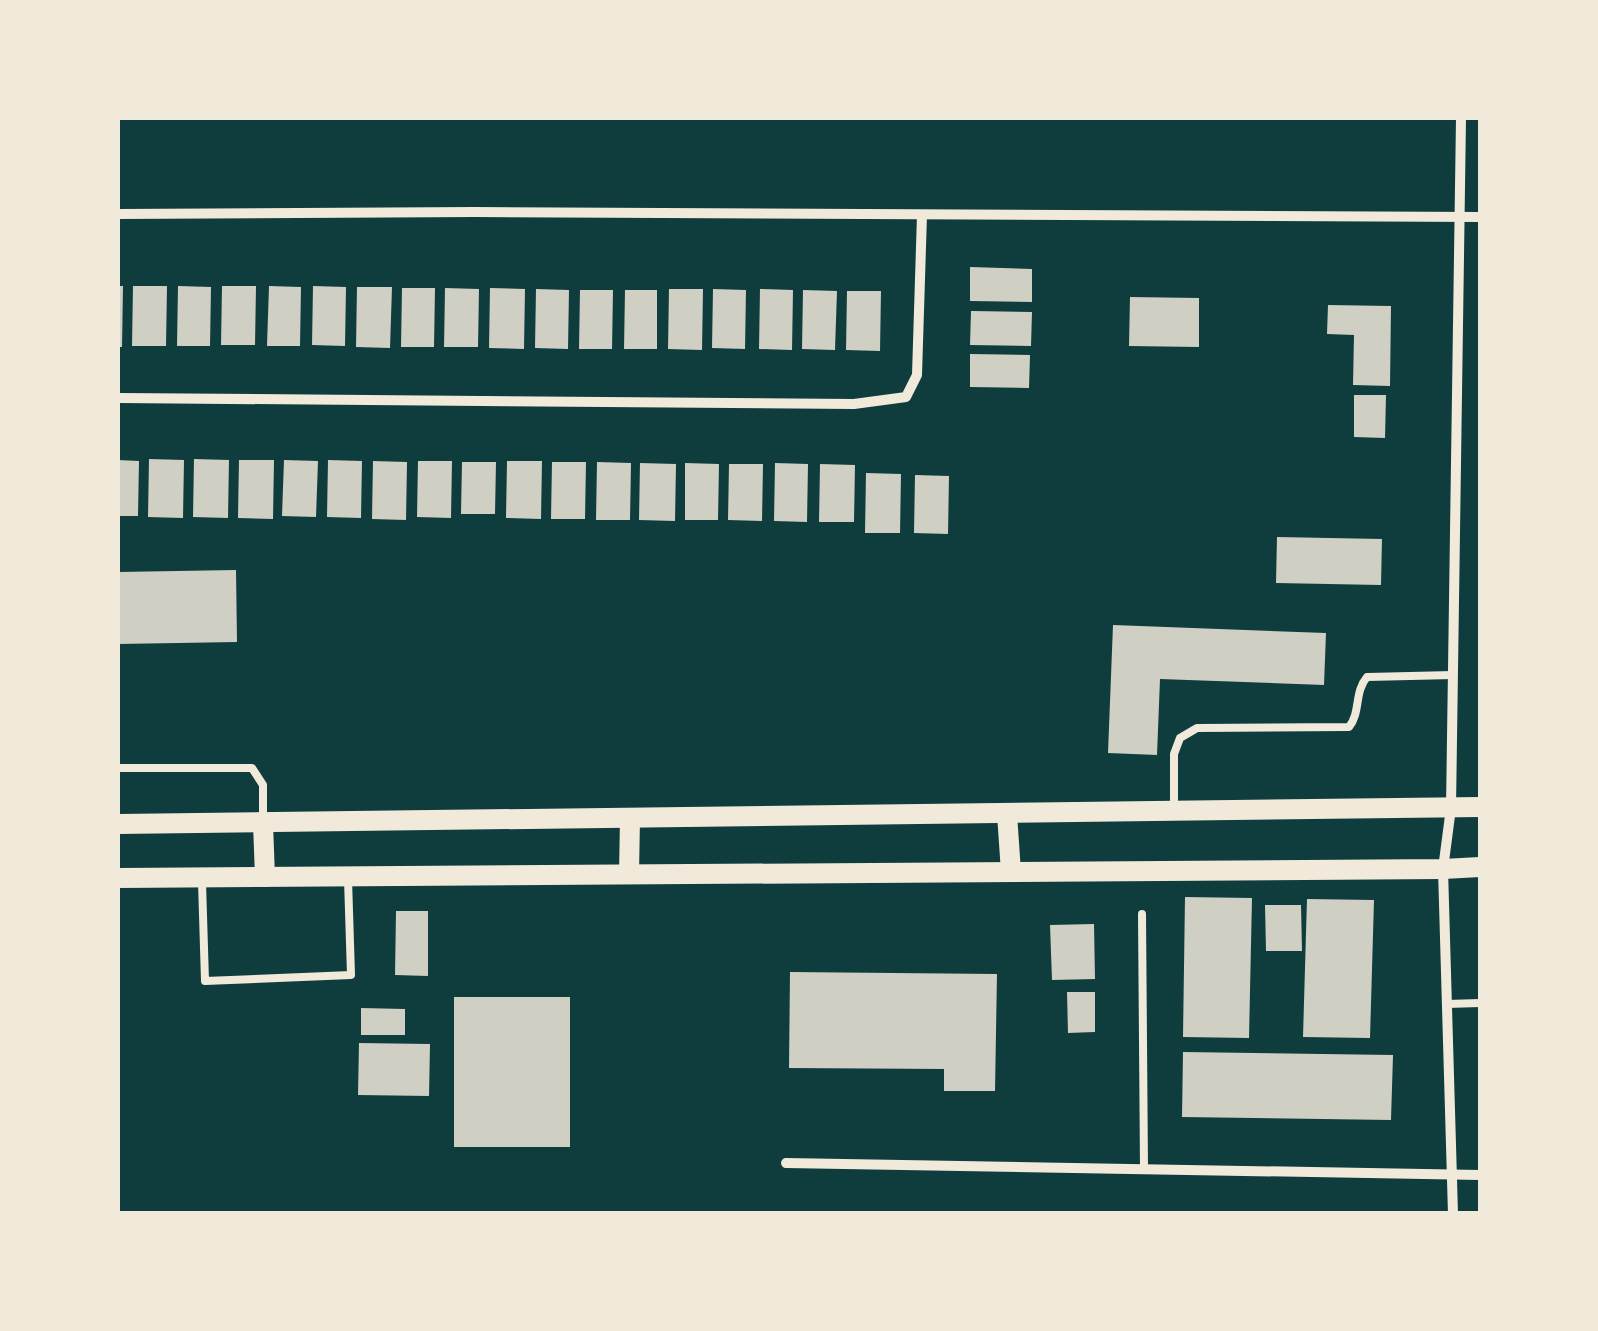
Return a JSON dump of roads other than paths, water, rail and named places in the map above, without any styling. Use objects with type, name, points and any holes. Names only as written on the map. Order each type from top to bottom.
[{"type":"main road","points":[[118,824],[1480,808]]},
{"type":"main road","points":[[1007,814],[1011,872]]},
{"type":"main road","points":[[630,819],[630,874]]},
{"type":"main road","points":[[263,823],[266,877]]},
{"type":"main road","points":[[118,878],[1480,867]]},
{"type":"street","points":[[1453,1214],[1443,869],[1451,808],[1461,118]]},
{"type":"street","points":[[118,214],[1480,217]]},
{"type":"street","points":[[118,398],[854,404],[906,397],[917,374],[922,215]]},
{"type":"street","points":[[786,1162],[1480,1175]]},
{"type":"lane","points":[[1174,812],[1174,754],[1180,738],[1197,728],[1349,728],[1354,720],[1359,686],[1367,677],[1453,675]]},
{"type":"lane","points":[[118,768],[252,768],[264,785],[263,823]]},
{"type":"lane","points":[[202,877],[205,980],[351,975],[348,876]]},
{"type":"lane","points":[[1142,914],[1144,1169]]},
{"type":"lane","points":[[1447,1004],[1480,1004]]}]
